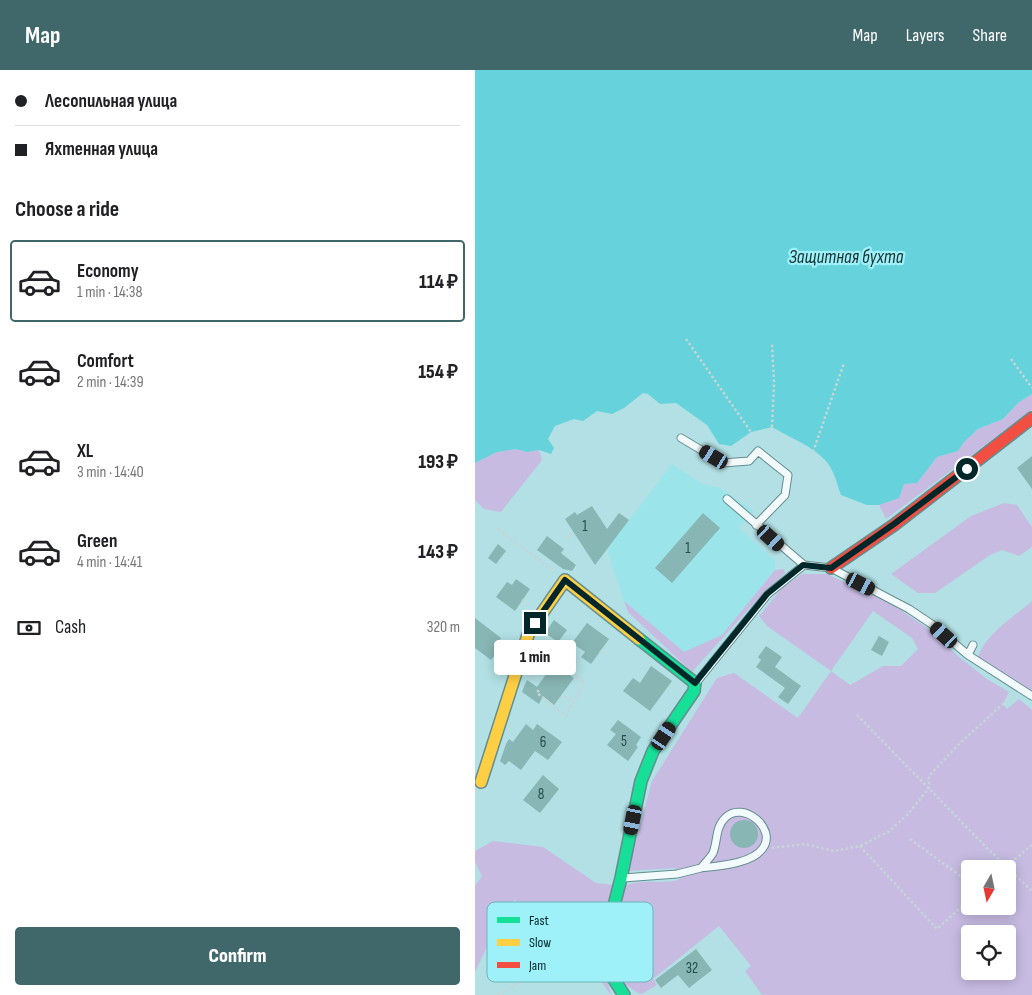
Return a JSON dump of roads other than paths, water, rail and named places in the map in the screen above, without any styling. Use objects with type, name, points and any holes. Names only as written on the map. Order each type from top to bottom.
[{"type":"street","points":[[831,568],[894,524],[1032,418]]},
{"type":"street","points":[[481,782],[529,632],[565,580],[695,683],[694,691],[653,751],[641,781],[615,902]]},
{"type":"street","points":[[616,982],[624,995]]},
{"type":"lane","points":[[681,438],[723,463],[749,461],[757,451],[788,475],[785,495],[756,525]]},
{"type":"lane","points":[[727,499],[803,565],[831,568],[909,609],[933,625],[969,655],[1032,696]]},
{"type":"lane","points":[[695,683],[767,594],[803,565]]},
{"type":"lane","points":[[969,655],[973,644]]},
{"type":"lane","points":[[621,878],[677,874],[701,868],[729,865],[745,860],[763,849],[766,840],[765,832],[760,823],[746,814],[738,812],[731,813],[724,818],[718,828],[713,852],[701,868]]},
{"type":"water","name":"Защитная бухта","points":[[475,70],[1032,70],[1032,394],[1019,402],[1003,419],[978,429],[964,442],[958,451],[937,457],[917,483],[904,484],[899,498],[879,505],[867,505],[841,495],[833,472],[820,455],[772,427],[751,432],[731,446],[719,444],[707,425],[676,403],[660,404],[648,394],[643,393],[624,408],[612,414],[597,411],[583,421],[574,419],[555,426],[548,439],[554,448],[551,454],[539,450],[527,452],[516,449],[497,452],[475,463]]}]
